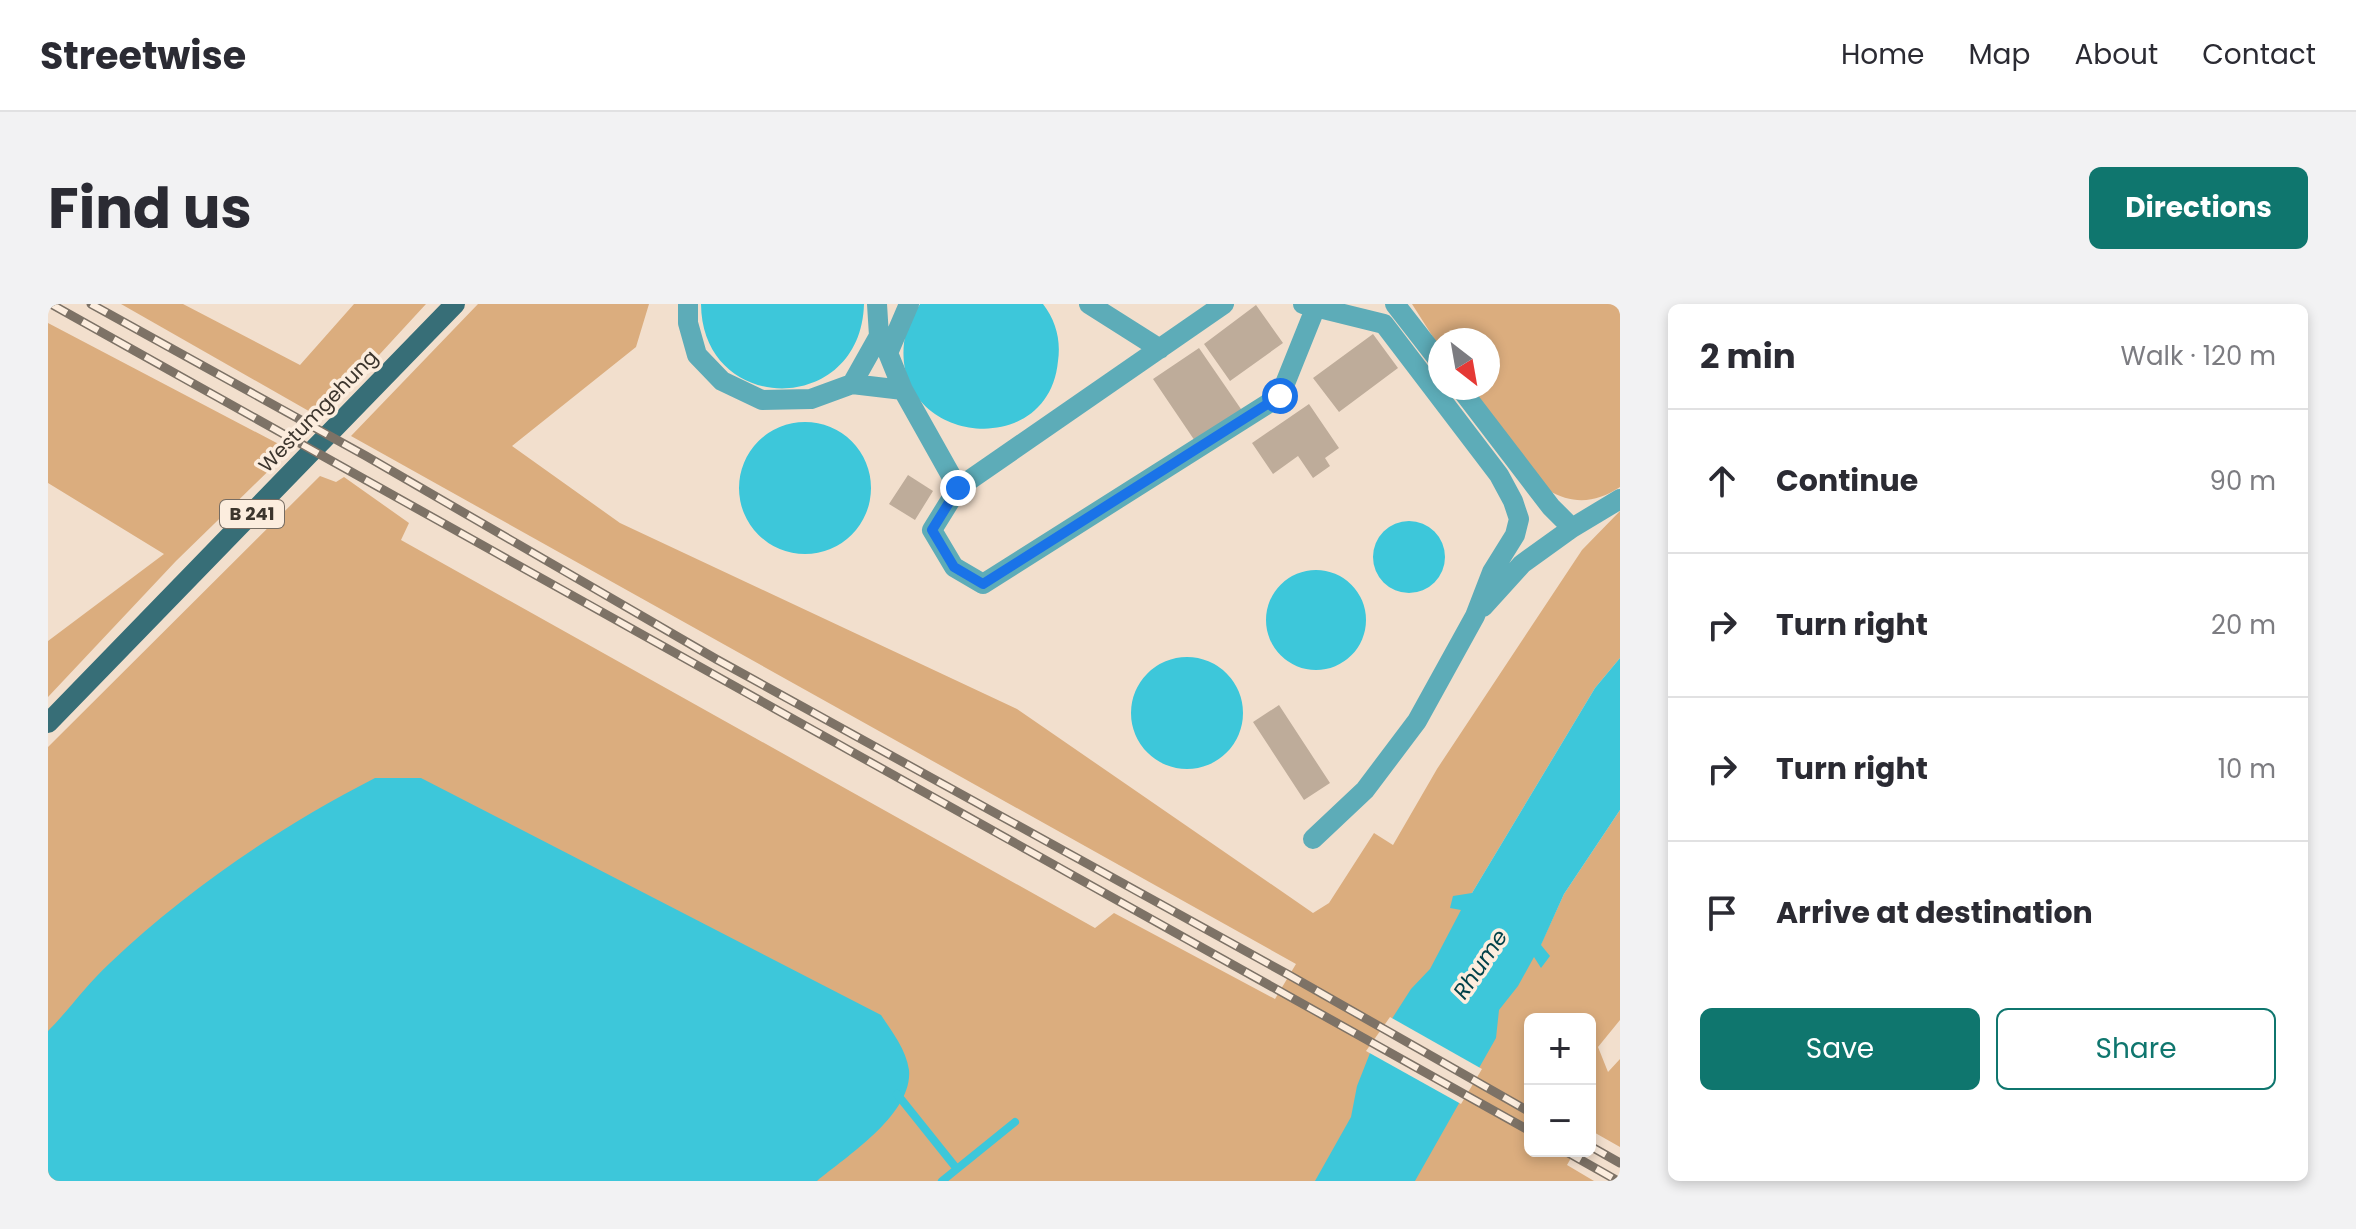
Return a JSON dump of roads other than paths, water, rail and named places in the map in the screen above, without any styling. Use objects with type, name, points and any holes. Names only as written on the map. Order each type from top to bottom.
[{"type":"main road","name":"Westumgehung","points":[[48,723],[455,304]]},
{"type":"lane","points":[[688,304],[688,323],[697,355],[722,381],[762,400],[811,399],[852,384],[903,390]]},
{"type":"lane","points":[[852,384],[879,336],[877,304]]},
{"type":"lane","points":[[909,304],[888,353],[903,390],[958,488]]},
{"type":"lane","points":[[1089,304],[1160,349]]},
{"type":"lane","points":[[1224,304],[958,488],[932,530],[954,567],[983,584],[1280,396],[1311,305],[1384,324],[1499,475],[1519,519],[1515,535],[1492,572],[1475,616],[1417,721],[1365,790],[1313,839]]},
{"type":"lane","points":[[1395,304],[1428,347]]},
{"type":"lane","points":[[1469,400],[1551,507],[1572,528]]},
{"type":"lane","points":[[1475,616],[1522,564],[1620,499]]},
{"type":"water","points":[[701,304],[864,304],[856,341],[837,367],[811,383],[782,388],[752,383],[726,367],[708,341]]},
{"type":"water","points":[[920,304],[1043,304],[1054,324],[1059,346],[1048,395],[1027,417],[999,427],[969,427],[940,417],[918,397],[905,369],[906,331]]},
{"type":"water","points":[[805,422],[842,433],[860,451],[871,488],[860,525],[842,543],[805,554],[768,543],[750,525],[739,488],[750,451],[768,433]]},
{"type":"water","points":[[1409,521],[1429,527],[1439,537],[1445,557],[1439,577],[1429,587],[1409,593],[1389,587],[1379,577],[1373,557],[1379,537],[1389,527]]},
{"type":"water","points":[[1316,570],[1335,574],[1351,585],[1362,601],[1366,620],[1362,639],[1351,655],[1335,666],[1316,670],[1297,666],[1281,655],[1270,639],[1266,620],[1270,601],[1281,585],[1297,574]]},
{"type":"water","points":[[1187,657],[1208,662],[1226,674],[1238,692],[1243,713],[1238,734],[1226,752],[1208,764],[1187,769],[1166,764],[1148,752],[1136,734],[1131,713],[1136,692],[1148,674],[1166,662]]},
{"type":"water","name":"Rhume","points":[[1620,658],[1620,810],[1564,894],[1541,945],[1550,956],[1541,968],[1534,957],[1518,986],[1499,1010],[1496,1038],[1415,1181],[1315,1181],[1351,1117],[1357,1086],[1370,1053],[1411,989],[1430,969],[1461,910],[1450,908],[1453,896],[1472,893],[1595,688]]},
{"type":"water","points":[[375,778],[421,778],[881,1015],[898,1041],[909,1070],[901,1102],[876,1133],[817,1181],[48,1181],[48,1031],[110,963],[171,909],[269,839]]},
{"type":"waterway","points":[[897,1094],[957,1169]]},
{"type":"waterway","points":[[942,1181],[1015,1122]]},
{"type":"railway","points":[[51,304],[1524,1128]]},
{"type":"railway","points":[[91,304],[366,456],[716,659],[1289,975],[1524,1109]]},
{"type":"railway","points":[[1596,1149],[1620,1163]]},
{"type":"railway","points":[[1576,1157],[1618,1181]]}]
